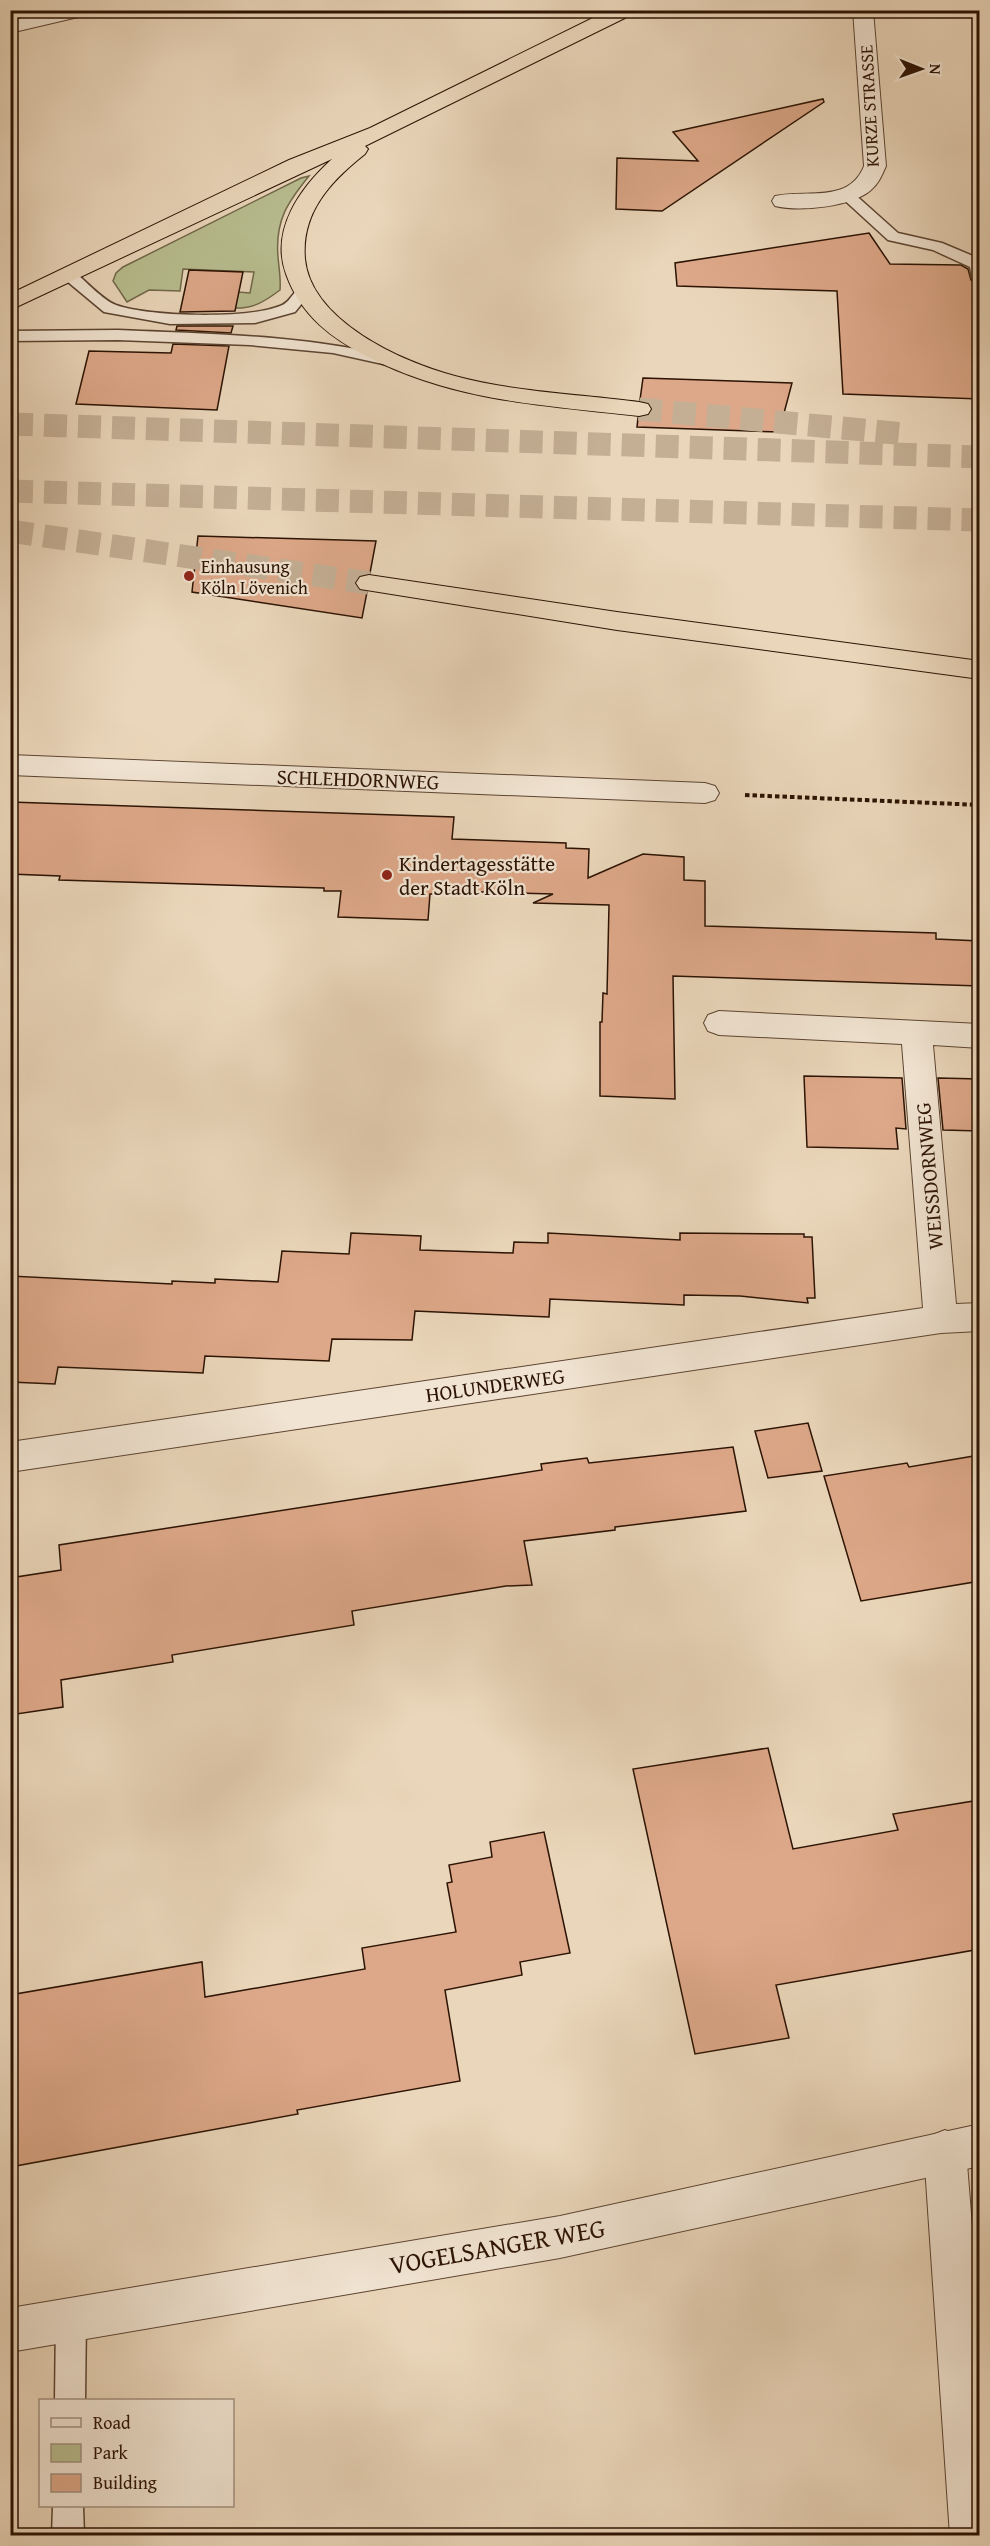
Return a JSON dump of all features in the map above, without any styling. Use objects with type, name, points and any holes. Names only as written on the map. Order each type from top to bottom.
[{"type":"highway","points":[[10,303],[297,165],[378,133],[626,10]]},
{"type":"highway","points":[[378,133],[343,160],[312,192],[296,219],[291,247],[296,271],[304,291],[329,323],[363,345],[447,381],[512,393],[639,409]]},
{"type":"highway","points":[[369,583],[617,621],[980,670]]},
{"type":"street","points":[[10,27],[84,10]]},
{"type":"street","name":"KURZE STRASSE","points":[[783,201],[806,201],[846,194],[863,188],[873,178],[875,166],[863,10]]},
{"type":"street","name":"SCHLEHDORNWEG","points":[[10,765],[705,793]]},
{"type":"street","points":[[719,1023],[980,1036]]},
{"type":"street","name":"WEISSDORNWEG","points":[[917,1034],[941,1319]]},
{"type":"street","name":"HOLUNDERWEG","points":[[10,1457],[941,1319],[980,1317]]},
{"type":"street","points":[[962,2148],[970,2354],[973,2535]]},
{"type":"street","name":"VOGELSANGER WEG","points":[[10,2330],[560,2237],[962,2148]]},
{"type":"lane","points":[[846,194],[893,237],[937,246],[977,264],[980,278]]},
{"type":"lane","points":[[68,274],[110,309],[170,319],[255,318],[289,309],[304,291]]},
{"type":"lane","points":[[10,336],[118,335],[250,340],[333,348],[402,363]]},
{"type":"lane","points":[[70,2399],[71,2318]]},
{"type":"lane","points":[[68,2507],[68,2535]]},
{"type":"path","points":[[705,793],[980,805]]},
{"type":"green space","points":[[309,176],[284,213],[278,233],[280,290],[263,301],[252,306],[233,308],[238,292],[250,293],[254,272],[183,269],[180,291],[149,290],[127,302],[113,281],[116,273],[123,267]]},
{"type":"building","points":[[823,99],[824,102],[662,211],[616,209],[617,158],[698,161],[673,132]]},
{"type":"building","points":[[869,233],[890,264],[961,265],[968,269],[971,280],[980,285],[980,399],[843,394],[837,291],[677,286],[675,263]]},
{"type":"building","points":[[189,270],[243,272],[235,311],[180,312]]},
{"type":"building","points":[[177,326],[233,326],[231,333],[176,330]]},
{"type":"building","points":[[173,344],[229,346],[217,410],[76,404],[89,351],[171,353]]},
{"type":"building","points":[[643,378],[792,383],[779,432],[637,427],[638,418],[648,416],[653,410],[650,403],[640,400]]},
{"type":"building","points":[[198,536],[376,541],[370,573],[360,575],[354,582],[358,590],[367,592],[362,618],[192,592]]},
{"type":"building","points":[[10,802],[454,817],[452,839],[566,843],[566,848],[589,849],[588,878],[643,854],[684,857],[684,880],[705,881],[705,926],[936,933],[936,939],[980,941],[980,986],[673,976],[675,1099],[600,1096],[600,1022],[602,1022],[603,993],[607,994],[609,905],[533,903],[553,894],[447,891],[447,894],[430,894],[428,920],[338,917],[341,891],[324,891],[324,888],[59,880],[60,876],[10,874]]},
{"type":"building","points":[[804,1076],[902,1078],[906,1129],[896,1128],[898,1149],[807,1147]]},
{"type":"building","points":[[938,1078],[980,1079],[980,1131],[943,1130]]},
{"type":"building","points":[[351,1233],[421,1236],[420,1250],[513,1253],[514,1242],[548,1243],[548,1233],[680,1240],[680,1233],[804,1234],[804,1237],[812,1237],[815,1298],[807,1298],[808,1303],[740,1296],[684,1295],[684,1305],[550,1299],[549,1317],[415,1311],[412,1340],[332,1339],[329,1361],[205,1356],[203,1373],[58,1367],[55,1384],[10,1382],[10,1276],[172,1284],[172,1281],[215,1283],[215,1279],[278,1282],[282,1251],[349,1254]]},
{"type":"building","points":[[808,1423],[822,1471],[768,1478],[755,1431]]},
{"type":"building","points":[[733,1447],[746,1511],[524,1541],[532,1585],[506,1586],[352,1611],[354,1625],[172,1655],[173,1662],[61,1680],[63,1707],[10,1715],[10,1578],[61,1570],[59,1545],[542,1470],[541,1464],[587,1458],[589,1463]]},
{"type":"building","points":[[980,1455],[980,1581],[861,1601],[824,1476],[907,1463],[909,1467]]},
{"type":"building","points":[[768,1748],[793,1849],[898,1830],[893,1814],[980,1800],[980,1949],[776,1985],[789,2038],[695,2054],[633,1769]]},
{"type":"building","points":[[544,1832],[570,1953],[520,1962],[522,1975],[445,1990],[460,2081],[297,2110],[298,2114],[10,2167],[10,1995],[202,1962],[205,1997],[365,1969],[362,1948],[456,1932],[447,1883],[452,1882],[449,1865],[492,1857],[490,1842]]},
{"type":"tunnel","points":[[639,409],[906,434]]},
{"type":"tunnel","points":[[10,424],[980,457]]},
{"type":"tunnel","points":[[10,491],[980,520]]},
{"type":"tunnel","points":[[10,531],[369,583]]},
{"type":"place","name":"Einhausung Köln Lövenich","points":[[189,576]]},
{"type":"place","name":"Kindertagesstätte der Stadt Köln","points":[[387,875]]}]
